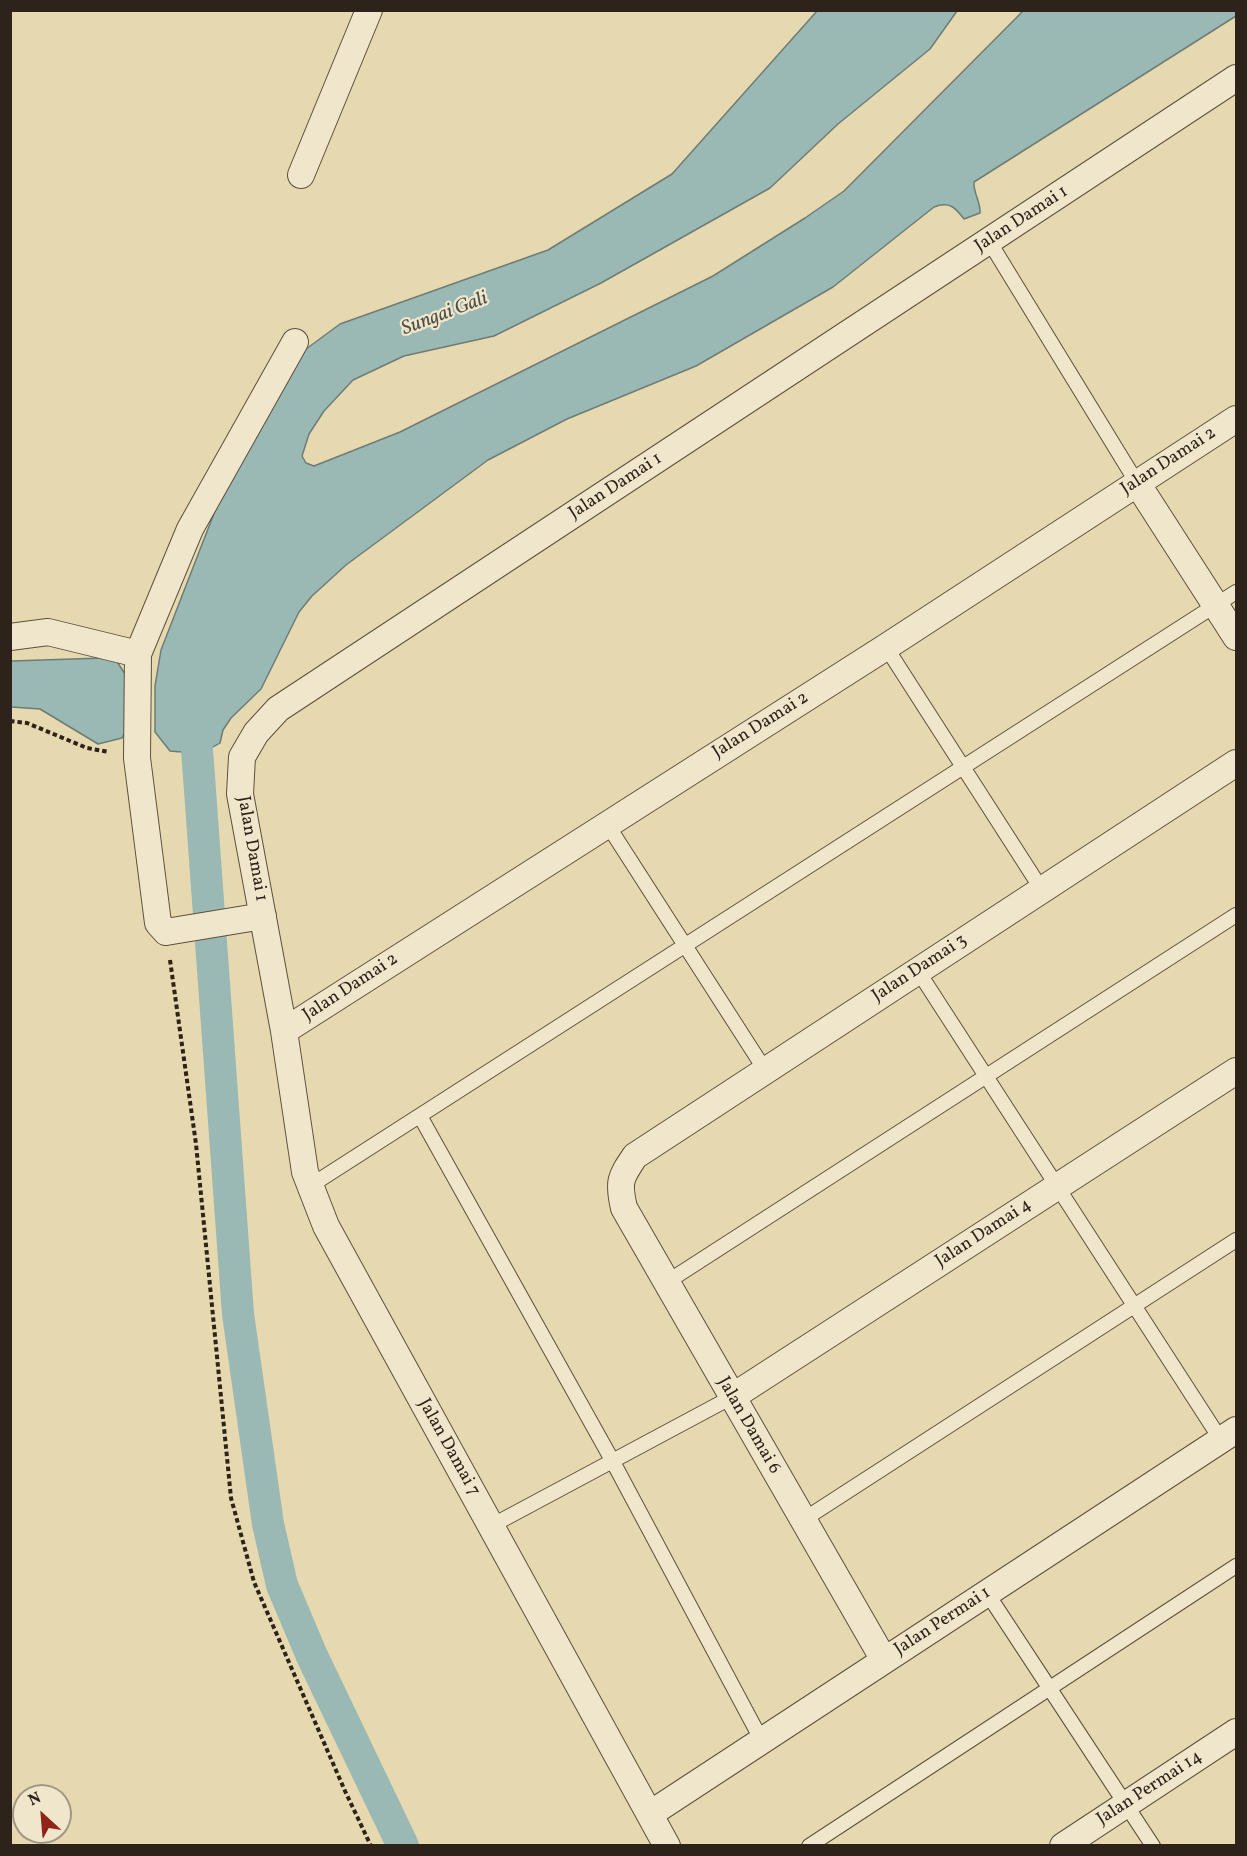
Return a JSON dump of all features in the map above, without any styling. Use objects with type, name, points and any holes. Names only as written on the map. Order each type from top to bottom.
[{"type":"street","points":[[301,175],[369,10]]},
{"type":"street","name":"Jalan Damai 1","points":[[284,1031],[259,917],[240,794],[242,757],[256,733],[278,709],[1236,78]]},
{"type":"street","points":[[259,917],[170,932],[161,928],[157,914],[136,751],[138,659],[190,529],[295,342]]},
{"type":"street","name":"Jalan Damai 2","points":[[284,1031],[886,647],[1236,419]]},
{"type":"street","points":[[1137,483],[1226,599],[1236,637]]},
{"type":"street","points":[[10,637],[48,632],[138,659]]},
{"type":"street","name":"Jalan Damai 3","points":[[620,1188],[623,1173],[635,1156],[1236,763]]},
{"type":"street","name":"Jalan Damai 7","points":[[284,1031],[305,1172],[326,1226],[667,1845]]},
{"type":"street","name":"Jalan Damai 4","points":[[732,1397],[1236,1071]]},
{"type":"street","name":"Jalan Damai 6","points":[[620,1188],[624,1208],[884,1660]]},
{"type":"street","name":"Jalan Permai 1","points":[[650,1814],[1229,1435]]},
{"type":"street","name":"Jalan Permai 14","points":[[1063,1845],[1236,1732]]},
{"type":"lane","points":[[989,241],[1137,483]]},
{"type":"lane","points":[[310,1186],[1226,599]]},
{"type":"lane","points":[[886,647],[1042,890]]},
{"type":"lane","points":[[607,824],[765,1070]]},
{"type":"lane","points":[[668,1282],[1236,915]]},
{"type":"lane","points":[[918,971],[1134,1306],[1229,1435]]},
{"type":"lane","points":[[420,1116],[612,1460],[762,1741]]},
{"type":"lane","points":[[803,1520],[1236,1240]]},
{"type":"lane","points":[[491,1526],[732,1397]]},
{"type":"lane","points":[[809,1845],[1236,1566]]},
{"type":"lane","points":[[987,1593],[1153,1845]]},
{"type":"path","points":[[10,721],[27,723],[87,748],[136,751]]},
{"type":"path","points":[[170,932],[196,1144],[231,1498],[254,1582],[345,1791],[371,1845]]},
{"type":"water","name":"Sungai Gali","points":[[817,11],[957,11],[930,49],[838,124],[770,188],[601,283],[494,336],[404,356],[353,380],[324,411],[309,434],[302,456],[306,463],[314,466],[400,432],[713,276],[844,191],[1023,11],[1236,11],[1236,16],[974,182],[980,213],[964,219],[951,206],[934,207],[833,287],[696,366],[567,419],[488,460],[346,565],[312,596],[299,612],[261,689],[231,718],[223,730],[220,743],[209,749],[170,751],[155,732],[155,686],[161,650],[220,498],[302,352],[340,324],[548,250],[672,174]]},
{"type":"water","points":[[104,658],[116,660],[125,674],[127,728],[122,738],[98,744],[40,709],[11,707],[11,661]]},
{"type":"waterway","points":[[194,708],[238,1314],[268,1524],[282,1585],[312,1656],[403,1846]]}]
